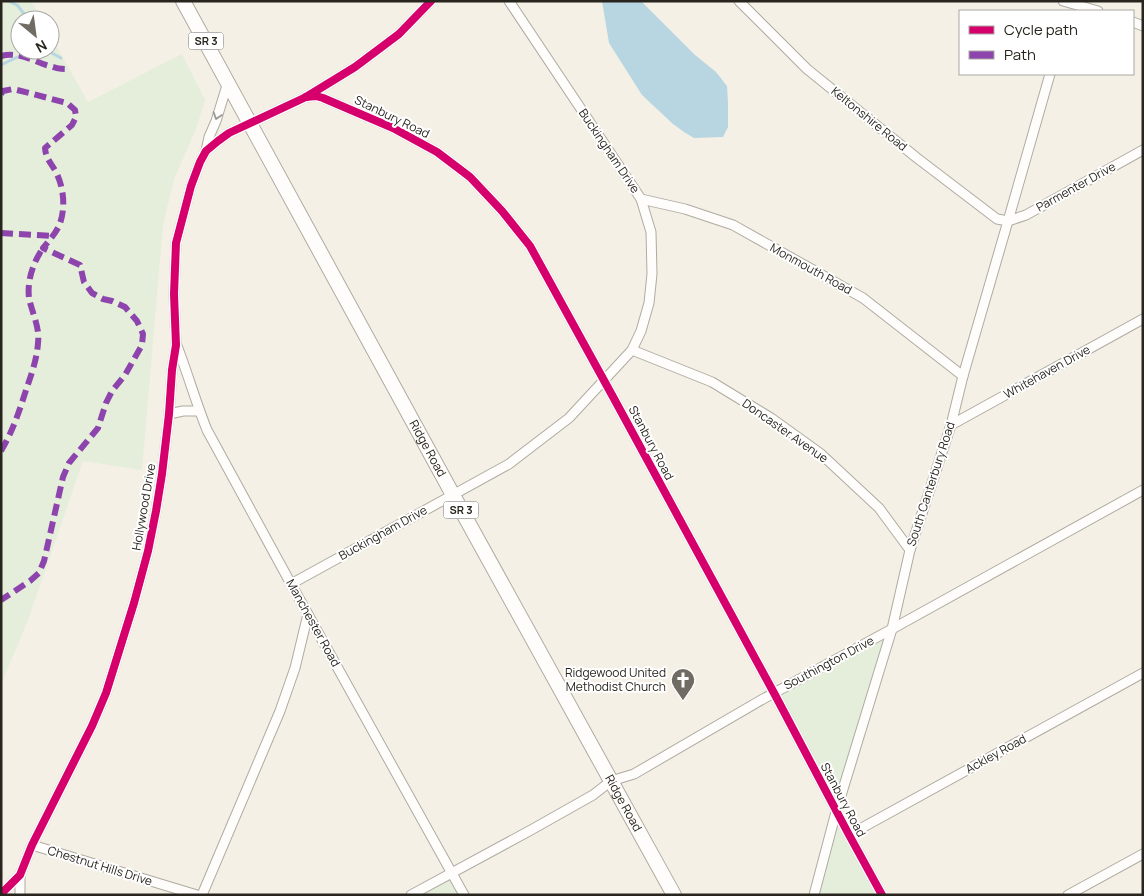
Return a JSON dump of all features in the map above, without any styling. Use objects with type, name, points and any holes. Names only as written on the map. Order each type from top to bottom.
[{"type":"main road","name":"Ridge Road","points":[[183,1],[674,895]]},
{"type":"street","name":"Hollywood Drive","points":[[1,894],[20,875],[32,845],[92,726],[106,693],[134,603],[148,551],[162,474],[169,414],[176,345],[174,284],[176,243],[191,186],[200,162],[206,151],[223,137],[306,97],[355,67],[399,34],[431,1]]},
{"type":"street","name":"Buckingham Drive","points":[[291,584],[509,464],[569,418],[632,350],[641,330],[649,302],[652,274],[650,232],[641,199],[509,1]]},
{"type":"street","name":"Keltonshire Road","points":[[739,1],[814,75],[917,158],[997,219],[1008,221]]},
{"type":"street","points":[[1085,7],[1095,1]]},
{"type":"street","points":[[1067,4],[1095,10]]},
{"type":"street","name":"South Canterbury Road","points":[[814,895],[836,812],[892,629],[910,550],[951,425],[962,376],[1050,75]]},
{"type":"street","points":[[206,151],[228,82]]},
{"type":"street","name":"Stanbury Road","points":[[306,97],[316,96],[323,98],[393,128],[437,152],[470,177],[502,211],[530,246],[882,895]]},
{"type":"street","name":"Parmenter Drive","points":[[1008,221],[1026,215],[1143,150]]},
{"type":"street","name":"Monmouth Road","points":[[641,199],[685,209],[732,225],[864,298],[962,376]]},
{"type":"street","name":"Whitehaven Drive","points":[[951,425],[1143,319]]},
{"type":"street","name":"Manchester Road","points":[[176,345],[207,430],[464,895]]},
{"type":"street","name":"Doncaster Avenue","points":[[632,350],[712,382],[771,418],[821,454],[879,508],[910,550]]},
{"type":"street","points":[[169,414],[199,411]]},
{"type":"street","name":"Southington Drive","points":[[411,895],[593,795],[611,781],[634,774],[774,693],[1143,490]]},
{"type":"street","points":[[202,895],[280,711],[295,668],[308,614]]},
{"type":"street","name":"Ackley Road","points":[[849,835],[1143,673]]},
{"type":"street","name":"Chestnut Hills Drive","points":[[32,845],[198,895]]},
{"type":"street","points":[[1068,895],[1143,854]]},
{"type":"street","points":[[20,875],[20,895]]},
{"type":"green space","points":[[1,1],[31,1],[36,10],[10,10],[10,60],[60,60],[60,53],[88,102],[182,54],[205,100],[196,129],[174,179],[163,225],[142,470],[83,461],[29,617],[1,685]]},
{"type":"green space","points":[[892,629],[836,812],[774,693]]},
{"type":"green space","points":[[836,812],[882,895],[814,895]]},
{"type":"green space","points":[[452,873],[464,895],[411,895]]},
{"type":"water","points":[[602,1],[641,1],[695,55],[716,72],[727,86],[728,127],[723,137],[694,138],[673,124],[642,95],[609,43]]},
{"type":"waterway","points":[[8,1],[17,5],[21,10]]},
{"type":"waterway","points":[[1,65],[11,60]]},
{"type":"marked path","points":[[1,56],[21,56],[55,68],[70,69]]},
{"type":"marked path","points":[[1,94],[3,91],[13,89],[67,103],[75,110],[76,117],[72,125],[45,148],[61,185],[63,213],[54,235],[43,248],[80,265],[84,282],[92,293],[125,307],[137,321],[143,334],[142,345],[125,375],[112,391],[98,428],[69,463],[63,477],[44,561],[39,573],[1,600]]},
{"type":"marked path","points":[[1,233],[53,236]]},
{"type":"marked path","points":[[1,451],[19,412],[37,354],[38,331],[29,298],[29,285],[36,260],[43,248]]},
{"type":"cycle path","points":[[1,894],[20,875],[32,845],[92,726],[106,693],[134,603],[148,551],[162,474],[176,345],[174,294],[176,243],[191,186],[200,162],[206,151],[229,133],[306,97],[355,67],[399,34],[431,1]]},
{"type":"cycle path","points":[[306,97],[316,96],[323,98],[393,128],[437,152],[470,177],[502,211],[530,246],[882,895]]},
{"type":"place","name":"Ridgewood United Methodist Church","points":[[683,701]]}]
